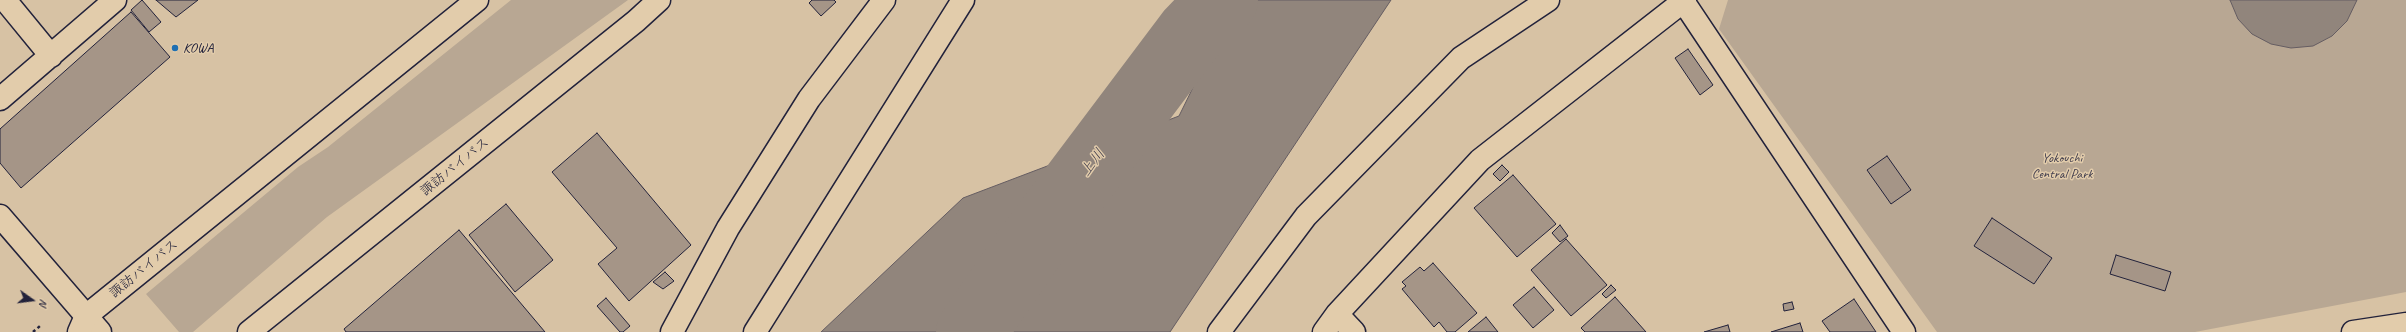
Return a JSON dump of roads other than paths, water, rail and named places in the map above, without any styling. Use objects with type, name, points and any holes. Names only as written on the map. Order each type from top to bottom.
[{"type":"main road","points":[[5,0],[51,56]]},
{"type":"main road","points":[[0,99],[115,0]]},
{"type":"main road","name":"諏訪バイパス","points":[[88,327],[477,0]]},
{"type":"main road","name":"諏訪バイパス","points":[[249,332],[636,21],[659,0]]},
{"type":"main road","points":[[672,332],[728,228],[809,99],[884,0]]},
{"type":"main road","points":[[755,332],[963,0]]},
{"type":"main road","points":[[1219,332],[1306,216],[1456,64],[1548,0]]},
{"type":"main road","points":[[1324,332],[1337,314],[1480,160],[1684,1],[1904,332]]},
{"type":"main road","points":[[0,216],[88,327]]},
{"type":"main road","points":[[1337,314],[1354,332]]},
{"type":"main road","points":[[2353,332],[2406,324]]},
{"type":"water","points":[[1236,0],[1391,0],[1170,332],[821,332],[963,198],[1179,116]]},
{"type":"water","points":[[2230,0],[2357,0],[2347,21],[2332,36],[2313,46],[2291,48],[2271,44],[2252,34],[2238,19]]},
{"type":"waterway","name":"上川","points":[[971,332],[1027,251],[1191,33],[1223,0]]},
{"type":"place","name":"KOWA","points":[[175,48]]},
{"type":"park label","name":"Yokouchi Central Park","points":[[2062,166]]}]
